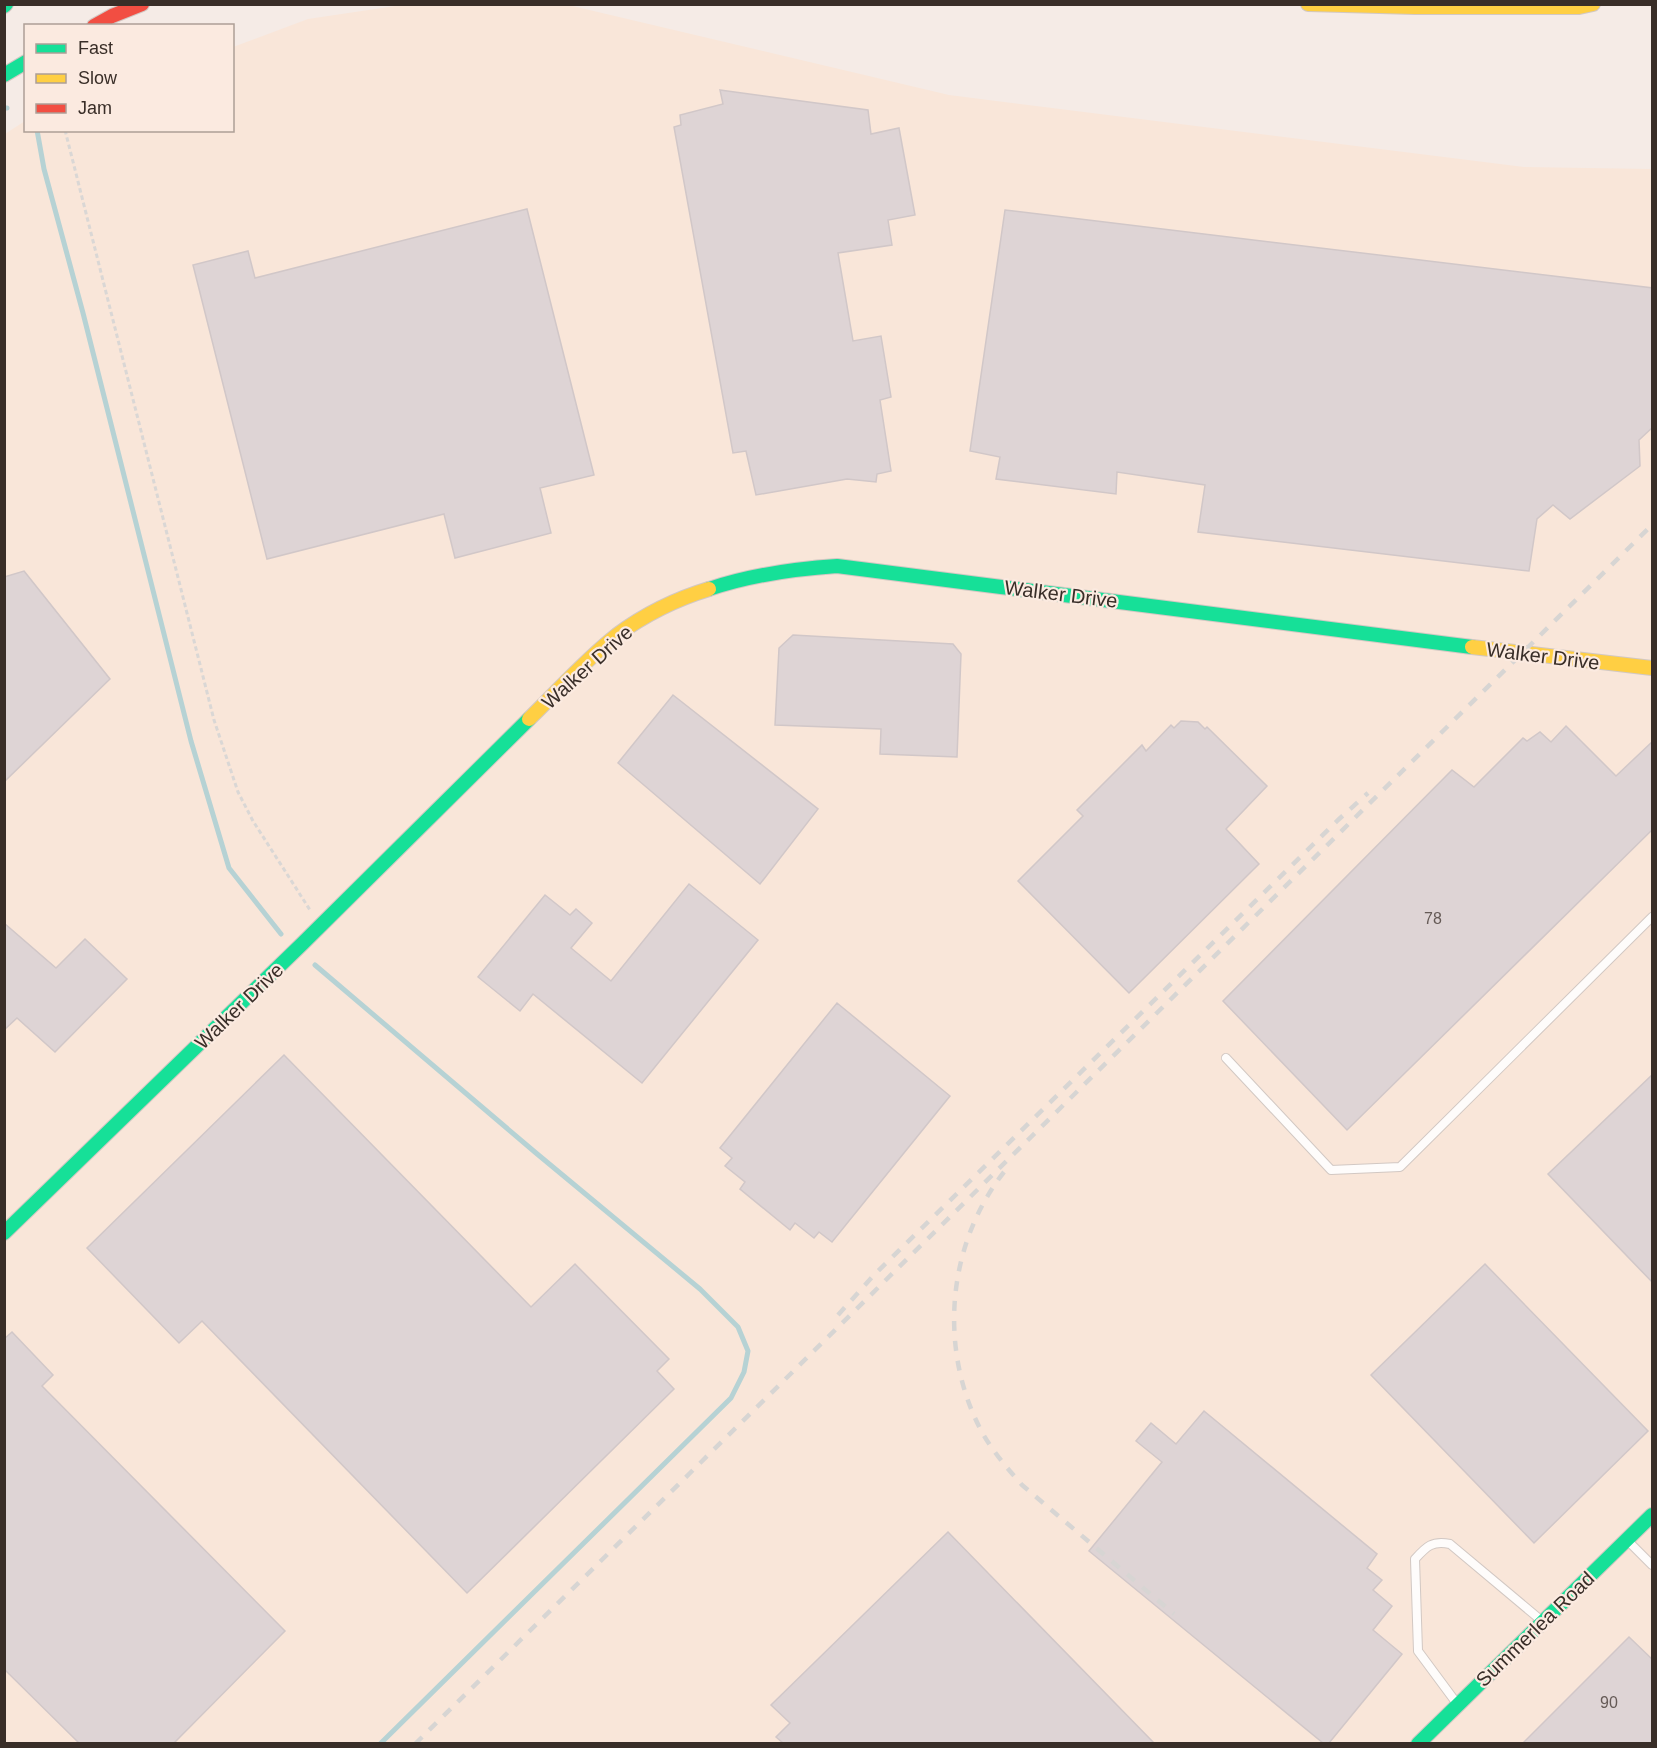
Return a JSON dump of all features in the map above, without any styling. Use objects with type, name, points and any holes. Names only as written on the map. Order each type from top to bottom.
[{"type":"main road","points":[[98,24],[142,4]]},
{"type":"main road","points":[[1308,4],[1415,7],[1579,7],[1593,4]]},
{"type":"main road","points":[[4,75],[24,63]]},
{"type":"main road","name":"Walker Drive","points":[[4,1233],[619,633],[660,609],[725,582],[774,571],[837,566],[1419,641],[1653,668]]},
{"type":"main road","name":"Summerlea Road","points":[[1418,1743],[1653,1515]]},
{"type":"lane","points":[[1227,1058],[1331,1170],[1400,1167],[1653,916]]},
{"type":"lane","points":[[1627,1540],[1653,1565]]},
{"type":"lane","points":[[1458,1705],[1418,1652],[1414,1585],[1415,1559],[1428,1545],[1440,1542],[1450,1544],[1543,1622]]},
{"type":"path","points":[[65,132],[224,752],[238,792],[253,821],[320,927]]},
{"type":"shaded area","points":[[564,4],[949,95],[1524,167],[1652,169],[1652,1743],[5,1744],[5,134],[24,122],[24,132],[234,132],[234,47],[308,19],[402,5]]},
{"type":"building","points":[[720,90],[868,110],[871,134],[899,128],[915,215],[888,220],[892,245],[838,253],[853,341],[881,336],[891,397],[880,400],[891,471],[877,474],[876,482],[847,479],[756,495],[746,451],[733,453],[674,127],[681,125],[680,115],[723,104]]},
{"type":"building","points":[[527,209],[594,475],[540,488],[551,533],[455,558],[444,514],[267,559],[193,265],[248,251],[255,278]]},
{"type":"building","points":[[1005,210],[1653,288],[1653,427],[1639,440],[1640,466],[1570,519],[1553,505],[1537,519],[1529,571],[1198,532],[1205,485],[1117,472],[1116,494],[996,479],[1000,457],[970,451]]},
{"type":"building","points":[[24,571],[110,679],[4,782],[4,577]]},
{"type":"building","points":[[793,635],[953,644],[961,654],[957,757],[880,754],[881,729],[775,725],[779,648]]},
{"type":"building","points":[[673,695],[818,809],[760,884],[618,763]]},
{"type":"building","points":[[1181,721],[1198,722],[1205,729],[1207,727],[1267,786],[1226,829],[1259,864],[1129,993],[1018,881],[1083,816],[1077,810],[1142,745],[1146,751],[1171,725],[1174,728]]},
{"type":"building","points":[[1566,726],[1616,776],[1653,741],[1653,829],[1347,1130],[1223,1001],[1452,770],[1474,787],[1523,738],[1527,741],[1540,732],[1551,742]]},
{"type":"building","points":[[689,884],[758,940],[642,1083],[533,994],[520,1011],[478,977],[545,895],[570,915],[576,909],[592,923],[571,948],[611,981]]},
{"type":"building","points":[[4,923],[56,968],[85,939],[127,979],[55,1052],[17,1018],[4,1030]]},
{"type":"building","points":[[837,1003],[950,1096],[832,1242],[819,1232],[814,1238],[795,1223],[790,1230],[740,1189],[745,1182],[725,1166],[732,1158],[720,1148]]},
{"type":"building","points":[[284,1055],[531,1307],[575,1264],[669,1359],[657,1371],[674,1389],[467,1593],[202,1321],[179,1343],[87,1248]]},
{"type":"building","points":[[1653,1074],[1653,1283],[1548,1174]]},
{"type":"building","points":[[1485,1264],[1648,1431],[1534,1543],[1371,1375]]},
{"type":"building","points":[[12,1332],[53,1375],[42,1386],[285,1631],[174,1743],[79,1743],[4,1669],[4,1339]]},
{"type":"building","points":[[1204,1411],[1377,1554],[1367,1568],[1382,1580],[1373,1590],[1392,1606],[1373,1630],[1402,1654],[1329,1743],[1323,1743],[1089,1551],[1162,1462],[1136,1441],[1151,1423],[1176,1444]]},
{"type":"building","points":[[948,1532],[1154,1743],[783,1743],[776,1737],[790,1723],[771,1705]]},
{"type":"building","points":[[1629,1637],[1653,1660],[1653,1743],[1523,1743]]},
{"type":"waterway","points":[[37,132],[44,169],[83,313],[191,741],[229,868],[281,934]]},
{"type":"waterway","points":[[315,965],[700,1289],[738,1327],[748,1351],[744,1372],[731,1398],[380,1744]]},
{"type":"railway","points":[[415,1744],[1652,525]]},
{"type":"railway","points":[[838,1315],[874,1275],[1368,793]]},
{"type":"railway","points":[[1004,1172],[985,1201],[970,1233],[960,1266],[955,1300],[955,1335],[959,1369],[969,1402],[987,1441],[1022,1485],[1174,1614]]},
{"type":"traffic: fast","points":[[4,75],[24,63]]},
{"type":"traffic: fast","points":[[709,589],[772,573],[837,566],[1472,647]]},
{"type":"traffic: fast","points":[[4,1233],[302,944],[529,719]]},
{"type":"traffic: fast","points":[[1418,1744],[1652,1515]]},
{"type":"traffic: slow","points":[[1308,4],[1415,7],[1579,7],[1593,4]]},
{"type":"traffic: slow","points":[[529,719],[617,635],[661,608],[709,589]]},
{"type":"traffic: slow","points":[[1472,647],[1652,668]]},
{"type":"traffic: jam","points":[[98,24],[142,4]]}]
